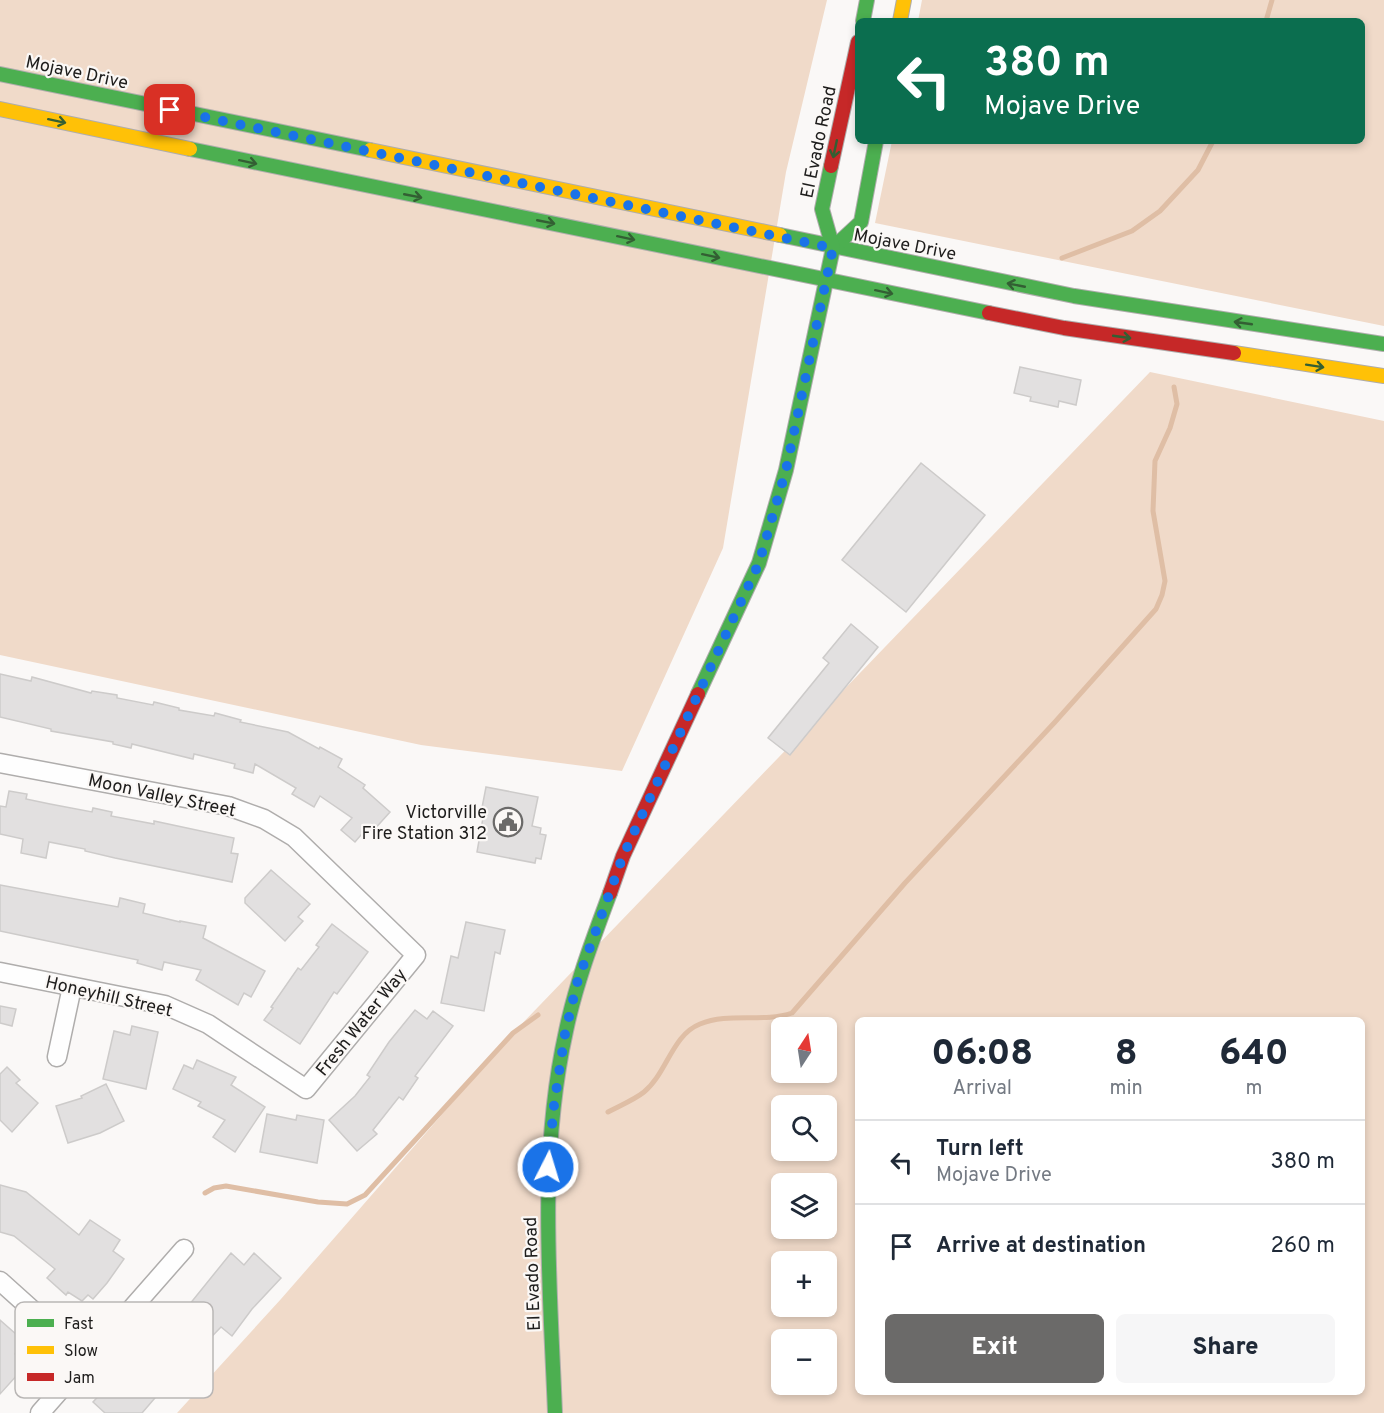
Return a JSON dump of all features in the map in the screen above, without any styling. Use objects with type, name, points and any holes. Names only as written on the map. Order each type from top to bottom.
[{"type":"main road","points":[[863,18],[867,0]]},
{"type":"main road","points":[[901,18],[904,0]]},
{"type":"main road","name":"El Evado Road","points":[[555,1413],[548,1167],[565,1034],[577,983],[623,856],[759,563],[786,470],[833,248],[822,209],[855,56]]},
{"type":"main road","name":"Mojave Drive","points":[[0,74],[497,195],[1064,328],[1384,376]]},
{"type":"main road","name":"Mojave Drive","points":[[0,109],[355,184],[497,195],[833,248],[1074,296],[1384,344]]},
{"type":"main road","points":[[833,248],[861,222],[875,144]]},
{"type":"street","name":"Moon Valley Street","points":[[0,763],[228,806],[264,819],[294,837],[416,955]]},
{"type":"street","name":"Fresh Water Way","points":[[306,1089],[416,955]]},
{"type":"street","name":"Honeyhill Street","points":[[0,972],[165,1005],[208,1024],[306,1089]]},
{"type":"street","points":[[57,1057],[72,987]]},
{"type":"street","points":[[138,1302],[183,1249]]},
{"type":"street","points":[[0,1281],[23,1302]]},
{"type":"street","points":[[40,1413],[54,1398]]},
{"type":"shaded area","points":[[0,0],[827,0],[786,172],[723,548],[622,771],[421,745],[0,655]]},
{"type":"shaded area","points":[[922,0],[1384,0],[1384,326],[875,223],[891,144],[1365,144],[1365,18],[919,18]]},
{"type":"shaded area","points":[[1150,372],[1384,421],[1384,1413],[177,1413],[191,1398],[213,1398],[213,1374],[513,1033]]},
{"type":"building","points":[[1020,367],[1081,380],[1076,405],[1059,401],[1058,407],[1030,401],[1031,397],[1014,393]]},
{"type":"building","points":[[921,463],[985,515],[906,612],[842,560]]},
{"type":"building","points":[[851,624],[878,647],[790,755],[768,738],[829,663],[823,658]]},
{"type":"building","points":[[0,674],[31,681],[32,677],[91,693],[92,691],[117,695],[117,698],[153,705],[154,702],[179,708],[179,710],[214,716],[215,713],[241,720],[240,722],[288,732],[342,759],[338,767],[365,785],[363,788],[390,812],[372,832],[367,828],[355,842],[341,830],[352,818],[320,796],[314,807],[292,794],[296,788],[255,764],[253,773],[234,768],[235,764],[194,754],[193,759],[132,744],[131,748],[113,744],[113,742],[51,731],[51,729],[0,717]]},
{"type":"building","name":"Victorville Fire Station 312","points":[[486,787],[538,797],[532,826],[541,828],[540,834],[546,835],[541,859],[536,858],[535,863],[477,852]]},
{"type":"building","points":[[9,791],[27,794],[26,799],[92,812],[93,808],[112,812],[111,816],[154,824],[154,821],[234,838],[231,853],[238,854],[232,882],[49,842],[46,858],[21,853],[23,839],[0,834],[0,806],[6,807]]},
{"type":"building","points":[[271,870],[310,904],[298,917],[303,921],[285,941],[245,903],[245,898]]},
{"type":"building","points":[[0,885],[118,907],[120,898],[145,904],[143,913],[206,926],[203,938],[265,971],[251,997],[244,993],[238,1005],[196,980],[201,970],[164,962],[162,970],[137,963],[138,960],[0,931]]},
{"type":"building","points":[[466,922],[505,930],[500,954],[495,952],[484,1011],[441,1003],[451,956],[458,958]]},
{"type":"building","points":[[332,924],[368,952],[337,994],[334,992],[300,1044],[264,1020],[298,968],[301,970],[319,947],[316,945]]},
{"type":"building","points":[[0,1006],[16,1009],[12,1026],[0,1023]]},
{"type":"building","points":[[415,1010],[427,1019],[433,1011],[453,1026],[415,1076],[418,1078],[403,1100],[399,1097],[373,1130],[377,1134],[357,1151],[329,1120],[355,1096],[370,1077],[367,1075],[389,1042]]},
{"type":"building","points":[[132,1026],[158,1032],[146,1089],[103,1079],[114,1031],[130,1035]]},
{"type":"building","points":[[197,1060],[236,1077],[231,1085],[265,1107],[235,1152],[213,1137],[225,1120],[198,1106],[201,1102],[173,1089],[184,1065],[193,1069]]},
{"type":"building","points":[[7,1067],[20,1080],[16,1083],[38,1103],[12,1132],[0,1120],[0,1074]]},
{"type":"building","points":[[106,1084],[124,1121],[100,1133],[68,1143],[56,1106],[82,1098],[81,1096]]},
{"type":"building","points":[[267,1114],[296,1120],[297,1115],[324,1120],[317,1163],[260,1152]]},
{"type":"building","points":[[0,1185],[26,1192],[79,1235],[90,1220],[120,1240],[113,1251],[124,1259],[93,1299],[88,1295],[82,1301],[68,1292],[66,1295],[47,1278],[55,1269],[14,1236],[0,1232]]},
{"type":"building","points":[[231,1253],[244,1265],[254,1253],[281,1278],[252,1309],[232,1336],[221,1327],[213,1335],[213,1302],[191,1302]]},
{"type":"building","points":[[0,1320],[15,1333],[15,1377],[0,1394]]},
{"type":"building","points":[[97,1398],[155,1398],[142,1413],[105,1413],[93,1402]]},
{"type":"waterway","points":[[1267,18],[1272,0]]},
{"type":"waterway","points":[[1062,258],[1132,231],[1160,211],[1198,170],[1211,144]]},
{"type":"waterway","points":[[608,1112],[644,1092],[652,1084],[676,1045],[690,1029],[711,1020],[781,1016],[792,1013],[905,883],[1055,722],[1156,609],[1165,581],[1153,511],[1155,461],[1170,428],[1177,404],[1174,387]]},
{"type":"waterway","points":[[205,1193],[214,1188],[226,1186],[318,1202],[347,1204],[365,1195],[513,1033],[538,1015]]},
{"type":"traffic: fast","points":[[864,18],[867,0]]},
{"type":"traffic: fast","points":[[0,74],[370,150]]},
{"type":"traffic: fast","points":[[833,248],[861,222],[875,144]]},
{"type":"traffic: fast","points":[[190,149],[989,313]]},
{"type":"traffic: fast","points":[[698,694],[759,563],[786,470],[833,248],[822,209],[831,166]]},
{"type":"traffic: fast","points":[[780,235],[1074,296],[1384,344]]},
{"type":"traffic: fast","points":[[555,1413],[548,1222],[549,1174],[557,1078],[570,1013],[585,961],[610,893]]},
{"type":"traffic: slow","points":[[901,18],[904,0]]},
{"type":"traffic: slow","points":[[0,109],[190,149]]},
{"type":"traffic: slow","points":[[370,150],[780,235]]},
{"type":"traffic: slow","points":[[1234,353],[1384,376]]},
{"type":"traffic: jam","points":[[831,166],[855,56]]},
{"type":"traffic: jam","points":[[989,313],[1064,328],[1234,353]]},
{"type":"traffic: jam","points":[[610,893],[623,856],[698,694]]},
{"type":"place","name":"Victorville Fire Station 312","points":[[508,822]]},
{"type":"route","points":[[170,110],[833,248],[786,470],[759,563],[623,856],[577,983],[565,1034],[554,1105],[548,1167]]}]
